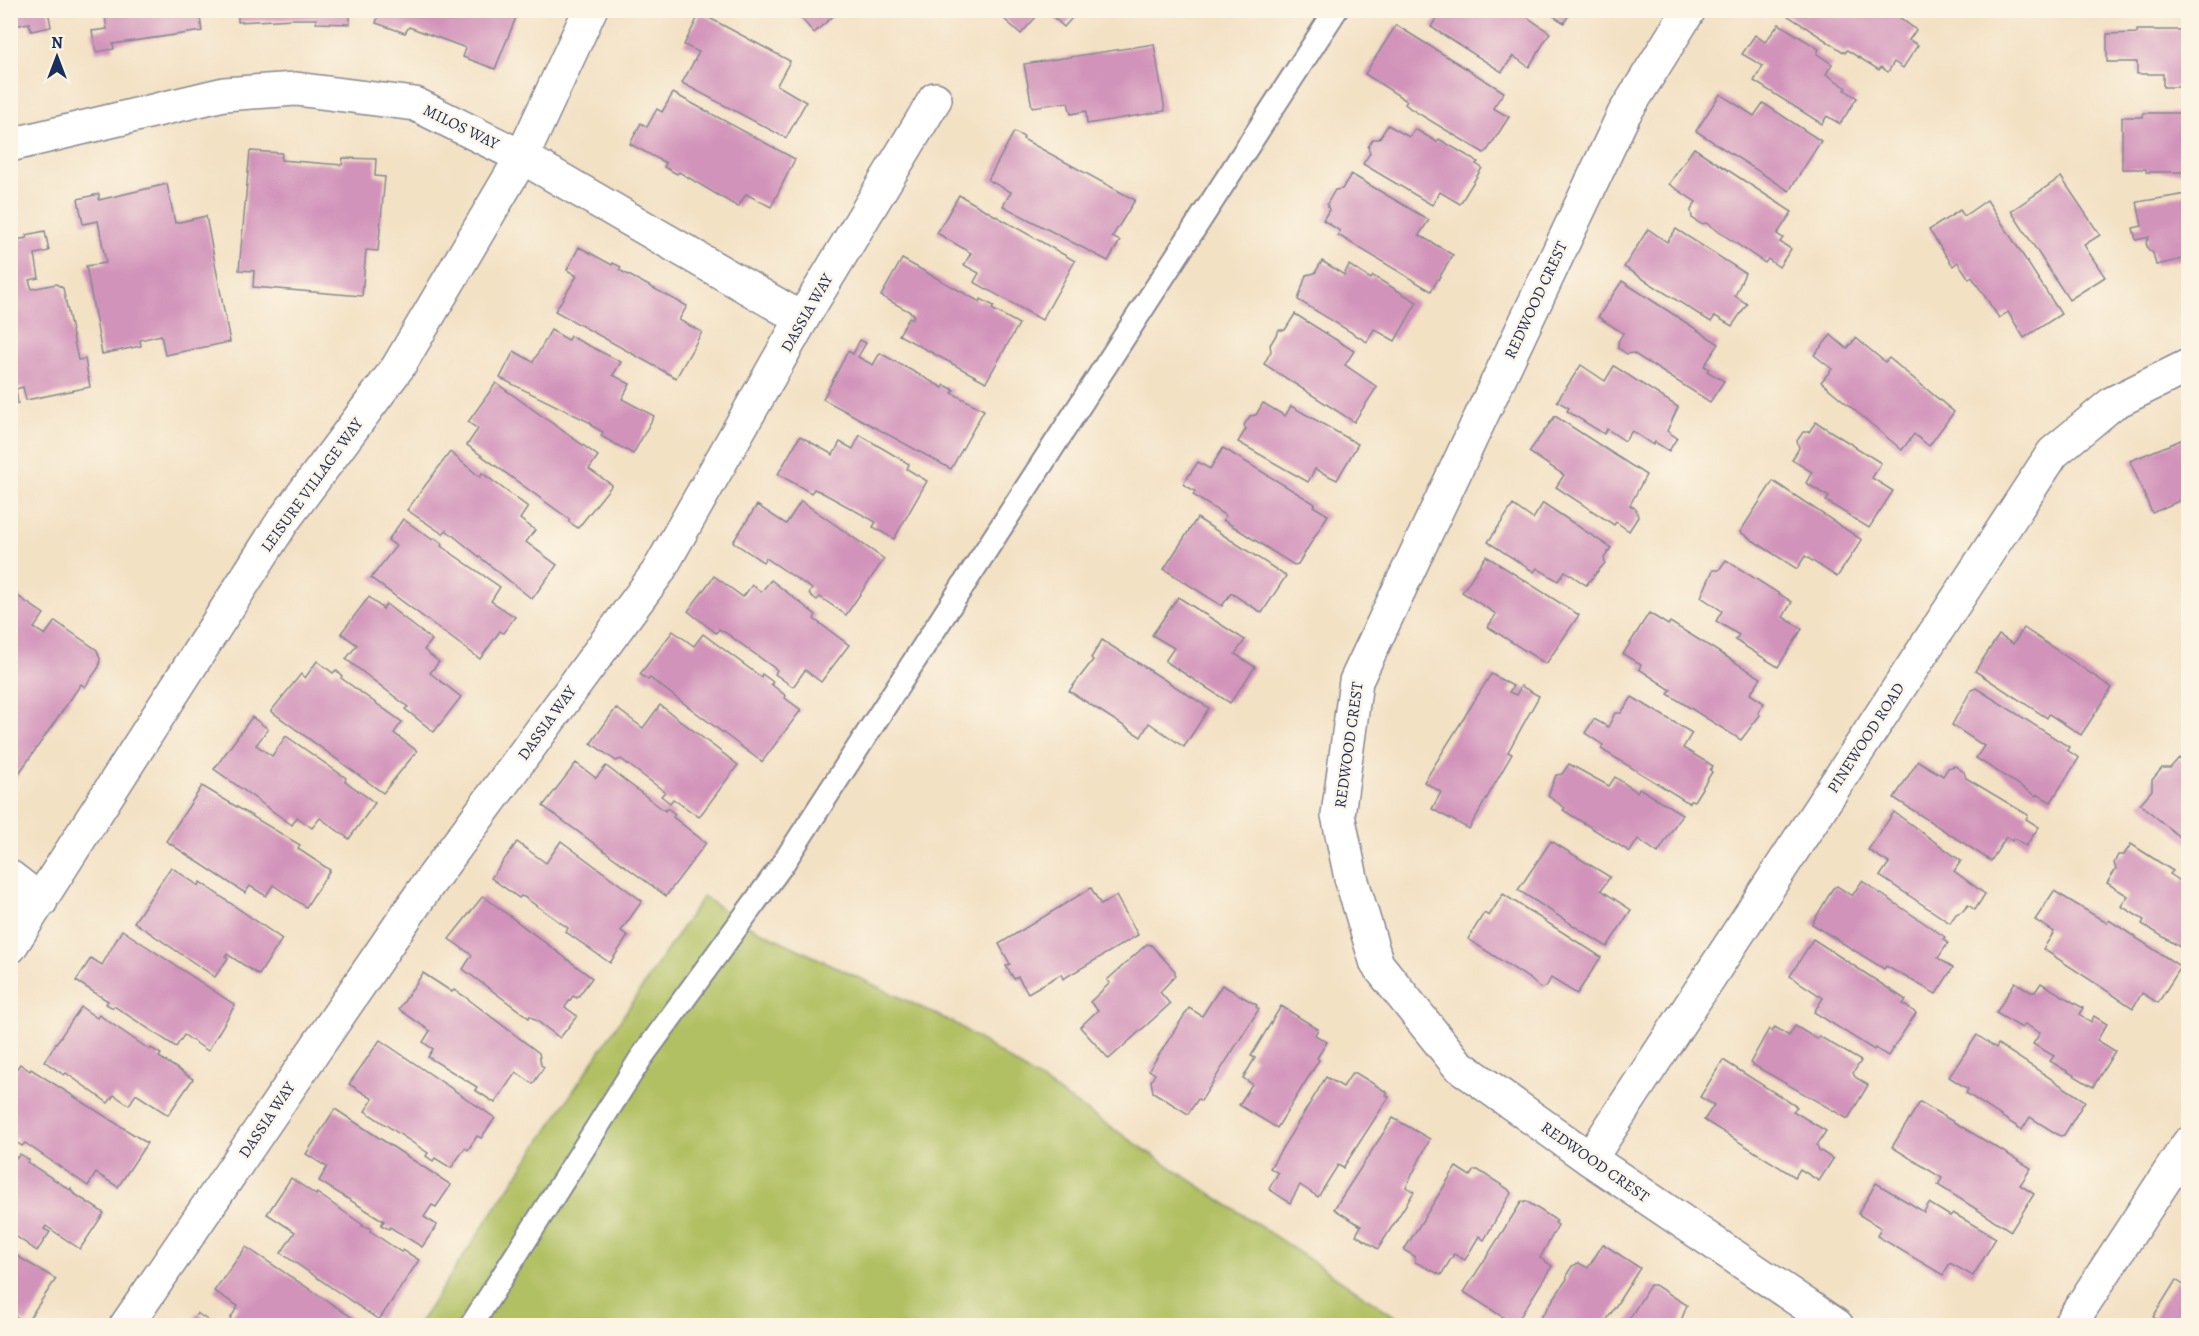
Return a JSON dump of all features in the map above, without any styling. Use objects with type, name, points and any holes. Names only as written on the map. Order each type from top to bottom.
[{"type":"street","name":"LEISURE VILLAGE WAY","points":[[10,947],[283,521],[398,367],[522,157],[590,10]]},
{"type":"street","name":"REDWOOD CREST","points":[[1689,10],[1624,114],[1356,681],[1338,815],[1351,878],[1377,964],[1458,1065],[1590,1159],[1837,1326]]},
{"type":"street","name":"MILOS WAY","points":[[10,145],[224,94],[296,89],[416,104],[522,157],[802,319]]},
{"type":"street","name":"DASSIA WAY","points":[[126,1326],[424,890],[658,572],[802,319],[934,99]]},
{"type":"street","name":"PINEWOOD ROAD","points":[[1590,1159],[2053,453],[2113,402],[2188,366]]},
{"type":"street","points":[[10,877],[41,901]]},
{"type":"street","points":[[2069,1326],[2188,1144]]},
{"type":"lane","points":[[471,1326],[641,1058],[782,865],[1336,10]]},
{"type":"green space","points":[[703,896],[741,922],[956,1024],[1408,1325],[417,1326]]},
{"type":"building","points":[[10,10],[48,10],[51,27],[31,31],[29,23],[10,27]]},
{"type":"building","points":[[104,10],[199,10],[202,31],[113,44],[114,49],[96,52],[92,31],[107,29]]},
{"type":"building","points":[[248,10],[350,10],[350,24],[316,23],[316,19],[238,22],[238,12]]},
{"type":"building","points":[[380,10],[519,10],[495,69],[463,57],[466,48],[409,27],[405,33],[376,23]]},
{"type":"building","points":[[794,10],[840,10],[814,33]]},
{"type":"building","points":[[994,10],[1042,10],[1021,34]]},
{"type":"building","points":[[1046,10],[1079,10],[1064,27]]},
{"type":"building","points":[[1435,10],[1517,10],[1550,33],[1529,67],[1513,56],[1502,72],[1431,27],[1437,17]]},
{"type":"building","points":[[1544,10],[1572,10],[1564,23]]},
{"type":"building","points":[[1779,10],[1890,10],[1916,30],[1909,40],[1918,45],[1903,68],[1894,62],[1888,72],[1881,67],[1879,70],[1847,50],[1845,53]]},
{"type":"building","points":[[700,13],[790,61],[777,85],[806,102],[786,138],[682,83],[699,52],[684,45]]},
{"type":"building","points":[[1779,24],[1819,49],[1817,54],[1832,64],[1826,74],[1857,98],[1840,124],[1827,116],[1822,124],[1754,81],[1763,66],[1742,54],[1755,35],[1765,42]]},
{"type":"building","points":[[1396,25],[1504,92],[1493,108],[1509,117],[1487,151],[1484,153],[1411,109],[1405,104],[1407,101],[1365,74]]},
{"type":"building","points":[[2137,30],[2188,30],[2188,87],[2163,87],[2163,74],[2137,74],[2137,62],[2107,62],[2107,34],[2137,33]]},
{"type":"building","points":[[1154,44],[1165,111],[1087,124],[1086,111],[1071,114],[1068,102],[1032,107],[1024,64]]},
{"type":"building","points":[[673,93],[795,159],[771,207],[746,194],[738,207],[679,172],[677,174],[664,167],[666,163],[630,144],[641,123],[647,127],[657,109],[662,112]]},
{"type":"building","points":[[1720,94],[1754,116],[1763,103],[1821,141],[1789,191],[1696,131]]},
{"type":"building","points":[[2143,113],[2188,113],[2188,172],[2146,172],[2146,169],[2122,169],[2122,117],[2143,117]]},
{"type":"building","points":[[1388,125],[1409,137],[1415,129],[1437,142],[1439,139],[1478,162],[1476,164],[1482,168],[1460,204],[1440,192],[1432,205],[1363,164],[1370,153],[1368,147],[1373,139],[1379,139]]},
{"type":"building","points":[[1014,132],[1135,200],[1112,237],[1120,241],[1108,261],[1003,206],[1011,192],[988,180]]},
{"type":"building","points":[[1694,148],[1792,212],[1777,234],[1783,238],[1780,242],[1791,249],[1779,267],[1768,259],[1765,263],[1706,223],[1701,224],[1692,218],[1691,210],[1696,202],[1669,184]]},
{"type":"building","points":[[250,151],[282,153],[281,160],[342,165],[343,158],[376,159],[375,176],[385,177],[378,251],[366,250],[362,296],[253,287],[254,271],[239,270]]},
{"type":"building","points":[[1351,174],[1429,220],[1419,235],[1453,255],[1431,291],[1338,235],[1340,231],[1323,220],[1329,210],[1327,204],[1335,190],[1342,189]]},
{"type":"building","points":[[2061,177],[2100,235],[2084,245],[2105,277],[2069,300],[2011,211]]},
{"type":"building","points":[[167,184],[175,223],[206,216],[230,342],[165,355],[161,335],[140,340],[141,346],[102,354],[86,266],[106,263],[98,221],[83,224],[78,199],[99,194],[99,200]]},
{"type":"building","points":[[2188,194],[2188,258],[2156,265],[2153,253],[2148,249],[2146,243],[2149,237],[2136,240],[2133,228],[2142,226],[2137,202]]},
{"type":"building","points":[[959,195],[1075,261],[1042,320],[974,282],[979,273],[964,265],[971,253],[937,233]]},
{"type":"building","points":[[1987,200],[2061,314],[2024,338],[2008,312],[1999,318],[1972,277],[1969,279],[1958,262],[1953,266],[1929,230],[1960,210],[1964,216]]},
{"type":"building","points":[[1648,229],[1667,242],[1676,229],[1745,273],[1735,296],[1747,304],[1732,326],[1715,316],[1711,322],[1624,267]]},
{"type":"building","points":[[45,231],[49,251],[35,254],[39,278],[29,280],[32,289],[56,284],[63,288],[78,360],[85,359],[90,387],[26,400],[23,387],[16,389],[18,403],[10,404],[10,241]]},
{"type":"building","points":[[579,247],[612,265],[613,263],[621,267],[619,270],[687,306],[679,320],[702,332],[676,378],[555,311],[577,276],[567,270]]},
{"type":"building","points":[[902,259],[980,302],[981,299],[994,306],[992,309],[1019,324],[986,382],[899,335],[909,317],[912,319],[914,314],[881,296]]},
{"type":"building","points":[[1322,261],[1344,275],[1349,265],[1371,279],[1373,276],[1417,302],[1395,341],[1374,329],[1367,342],[1298,300],[1306,275],[1315,273]]},
{"type":"building","points":[[1622,281],[1719,344],[1704,366],[1709,369],[1707,371],[1724,381],[1710,402],[1633,353],[1627,354],[1618,348],[1618,342],[1623,333],[1598,317]]},
{"type":"building","points":[[1295,314],[1354,351],[1345,365],[1377,387],[1354,422],[1264,364],[1271,351],[1270,345],[1279,330],[1285,330]]},
{"type":"building","points":[[551,330],[568,340],[570,336],[621,362],[613,375],[630,384],[622,399],[654,416],[633,454],[601,436],[603,432],[591,423],[500,378],[514,351],[533,362]]},
{"type":"building","points":[[1831,335],[1847,349],[1856,338],[1885,362],[1889,358],[1954,412],[1929,446],[1914,434],[1902,450],[1821,382],[1832,369],[1814,355]]},
{"type":"building","points":[[860,340],[866,343],[858,357],[873,365],[880,353],[943,388],[945,385],[954,390],[952,393],[984,410],[951,469],[823,399],[848,351],[853,354]]},
{"type":"building","points":[[1581,365],[1605,381],[1614,366],[1678,407],[1667,431],[1677,438],[1669,451],[1655,442],[1653,445],[1632,431],[1625,441],[1607,429],[1604,434],[1567,411],[1569,408],[1557,401]]},
{"type":"building","points":[[496,383],[598,456],[589,469],[612,485],[578,528],[569,522],[569,519],[467,445],[478,429],[468,422]]},
{"type":"building","points":[[1263,403],[1285,416],[1291,406],[1358,444],[1337,480],[1315,469],[1308,482],[1238,442],[1246,429],[1244,425],[1250,416],[1256,415]]},
{"type":"building","points":[[1555,416],[1646,475],[1630,505],[1636,509],[1638,517],[1629,531],[1616,522],[1614,525],[1556,487],[1564,475],[1529,452]]},
{"type":"building","points":[[1816,422],[1881,463],[1872,478],[1893,491],[1869,528],[1826,501],[1829,497],[1806,483],[1812,472],[1792,460],[1799,448],[1797,441],[1803,432],[1809,432]]},
{"type":"building","points":[[860,435],[909,464],[907,469],[927,481],[894,539],[873,527],[876,522],[821,492],[814,489],[811,493],[778,474],[800,436],[833,455],[840,442],[853,449]]},
{"type":"building","points":[[2188,437],[2188,497],[2152,513],[2130,461]]},
{"type":"building","points":[[1223,448],[1315,504],[1313,506],[1328,515],[1298,564],[1294,565],[1223,520],[1226,516],[1193,495],[1195,491],[1183,484],[1198,462],[1210,469]]},
{"type":"building","points":[[450,452],[480,477],[482,473],[528,507],[520,519],[535,530],[526,542],[557,565],[532,599],[446,530],[443,534],[407,510]]},
{"type":"building","points":[[1773,481],[1862,540],[1837,577],[1805,556],[1797,569],[1740,532]]},
{"type":"building","points":[[801,501],[884,559],[846,615],[820,597],[817,600],[809,594],[812,589],[766,558],[763,562],[733,542],[757,505],[786,524]]},
{"type":"building","points":[[1543,503],[1611,548],[1604,558],[1605,563],[1586,585],[1565,571],[1558,581],[1537,568],[1534,572],[1488,542],[1513,505],[1533,519]]},
{"type":"building","points":[[1197,518],[1286,576],[1262,613],[1231,593],[1222,606],[1164,569]]},
{"type":"building","points":[[403,519],[433,540],[435,538],[442,544],[441,546],[500,587],[491,601],[515,617],[503,633],[500,631],[480,659],[371,578],[396,546],[388,540]]},
{"type":"building","points":[[1486,556],[1579,615],[1546,664],[1488,627],[1496,614],[1462,592]]},
{"type":"building","points":[[1726,560],[1792,602],[1783,617],[1802,629],[1778,667],[1735,640],[1739,635],[1716,621],[1722,611],[1701,597],[1713,570],[1719,570]]},
{"type":"building","points":[[714,576],[743,597],[752,585],[761,592],[771,580],[816,615],[814,619],[849,645],[821,682],[805,670],[793,687],[775,674],[777,670],[726,633],[719,629],[716,633],[688,611]]},
{"type":"building","points":[[10,591],[44,614],[34,628],[45,635],[55,621],[97,650],[100,659],[99,667],[85,687],[81,684],[13,782],[10,780]]},
{"type":"building","points":[[369,597],[383,609],[386,604],[432,640],[424,650],[439,662],[430,673],[461,697],[434,732],[405,709],[408,707],[346,659],[357,645],[341,633]]},
{"type":"building","points":[[1178,597],[1245,640],[1235,654],[1255,667],[1230,703],[1165,661],[1174,648],[1152,635]]},
{"type":"building","points":[[1649,613],[1668,625],[1670,622],[1761,678],[1750,694],[1764,703],[1758,713],[1760,715],[1741,740],[1668,694],[1671,690],[1639,669],[1641,665],[1623,654]]},
{"type":"building","points":[[2024,628],[2112,688],[2081,735],[2049,714],[2047,718],[1975,671],[1999,635],[2013,644]]},
{"type":"building","points":[[673,631],[694,646],[703,634],[761,677],[762,674],[773,682],[771,684],[801,710],[762,762],[650,678],[648,680],[640,674]]},
{"type":"building","points":[[1102,640],[1209,708],[1184,747],[1149,723],[1141,737],[1069,691],[1093,660],[1091,658]]},
{"type":"building","points":[[317,661],[333,673],[336,670],[342,676],[341,678],[402,722],[394,733],[417,751],[383,793],[271,711],[301,674],[305,678]]},
{"type":"building","points":[[1491,674],[1513,686],[1509,692],[1516,695],[1521,686],[1539,696],[1508,752],[1512,754],[1469,829],[1432,809],[1441,792],[1424,782]]},
{"type":"building","points":[[1976,688],[2069,747],[2067,750],[2079,758],[2051,802],[2037,794],[2036,796],[1976,758],[1984,746],[1952,725],[1971,690]]},
{"type":"building","points":[[1632,697],[1692,733],[1683,748],[1713,766],[1710,770],[1712,772],[1694,801],[1691,800],[1689,803],[1601,749],[1603,745],[1585,733],[1594,719],[1608,727],[1615,713],[1621,713]]},
{"type":"building","points":[[660,705],[738,765],[699,817],[673,799],[670,803],[661,796],[665,792],[621,759],[616,761],[591,743],[616,708],[643,728]]},
{"type":"building","points":[[252,717],[268,729],[256,745],[272,756],[286,736],[346,778],[345,781],[375,803],[349,839],[320,818],[312,828],[297,817],[292,825],[214,769]]},
{"type":"building","points":[[2179,758],[2188,766],[2188,844],[2140,804],[2152,790],[2152,780],[2162,768],[2170,768]]},
{"type":"building","points":[[1918,761],[1943,776],[1948,768],[1955,766],[1964,772],[1966,778],[2028,815],[2026,819],[2039,827],[2026,846],[2014,838],[2012,841],[2006,837],[1991,861],[1894,798]]},
{"type":"building","points":[[576,763],[596,778],[606,766],[665,811],[667,808],[675,814],[673,817],[706,843],[666,896],[543,806]]},
{"type":"building","points":[[1569,764],[1609,786],[1615,777],[1637,792],[1639,788],[1682,814],[1658,853],[1638,839],[1630,852],[1563,810],[1565,808],[1548,796],[1556,775],[1562,774]]},
{"type":"building","points":[[202,786],[300,845],[298,849],[330,870],[306,907],[273,885],[266,896],[250,886],[245,893],[166,841]]},
{"type":"building","points":[[1894,812],[1961,861],[1954,871],[1985,894],[1975,910],[1968,905],[1956,914],[1950,923],[1880,876],[1889,863],[1868,850]]},
{"type":"building","points":[[561,841],[642,901],[621,931],[628,936],[610,963],[566,932],[568,928],[524,897],[519,898],[491,878],[517,842],[546,863]]},
{"type":"building","points":[[1551,841],[1610,877],[1601,890],[1631,910],[1607,947],[1518,890]]},
{"type":"building","points":[[2131,844],[2173,871],[2170,874],[2182,882],[2185,878],[2188,881],[2186,901],[2188,903],[2188,941],[2183,949],[2142,924],[2144,920],[2121,906],[2128,896],[2107,883],[2116,869],[2114,863],[2118,855],[2124,855]]},
{"type":"building","points":[[171,867],[199,886],[200,882],[282,939],[259,975],[227,954],[225,956],[228,958],[215,977],[134,922]]},
{"type":"building","points":[[1862,881],[1945,937],[1943,939],[1948,943],[1938,958],[1953,968],[1936,994],[1886,966],[1884,969],[1812,924],[1833,888],[1837,886],[1852,896]]},
{"type":"building","points":[[1091,888],[1101,905],[1116,896],[1138,935],[1063,979],[1061,974],[1028,993],[1018,977],[1014,979],[1006,966],[1010,964],[999,944]]},
{"type":"building","points":[[2054,891],[2107,923],[2109,920],[2181,967],[2158,1003],[2142,993],[2133,1008],[2043,949],[2054,932],[2035,920]]},
{"type":"building","points":[[1503,894],[1601,957],[1577,994],[1551,978],[1546,987],[1540,988],[1530,979],[1468,939],[1484,913],[1489,916]]},
{"type":"building","points":[[483,896],[592,978],[577,998],[573,996],[565,1007],[577,1016],[560,1038],[463,969],[472,955],[449,939]]},
{"type":"building","points":[[122,930],[235,1005],[208,1051],[184,1035],[176,1047],[114,1006],[113,1008],[106,1004],[108,1001],[76,981],[91,958],[102,965]]},
{"type":"building","points":[[1813,939],[1906,1000],[1903,1004],[1916,1013],[1888,1056],[1875,1048],[1874,1050],[1814,1012],[1823,998],[1790,976]]},
{"type":"building","points":[[1147,944],[1151,945],[1175,971],[1175,976],[1160,992],[1170,1004],[1109,1059],[1080,1027],[1098,1010],[1090,1002],[1110,983],[1107,980]]},
{"type":"building","points":[[423,973],[452,992],[454,990],[464,996],[539,1053],[541,1065],[544,1067],[533,1084],[516,1072],[495,1103],[475,1090],[477,1087],[428,1057],[433,1049],[423,1042],[430,1031],[399,1009]]},
{"type":"building","points":[[2015,982],[2031,992],[2035,992],[2041,983],[2083,1008],[2079,1014],[2091,1022],[2094,1016],[2107,1024],[2097,1040],[2115,1051],[2093,1087],[2050,1061],[2054,1056],[2033,1044],[2040,1033],[2025,1024],[2022,1028],[1996,1013]]},
{"type":"building","points":[[1222,985],[1257,1005],[1259,1009],[1201,1101],[1198,1099],[1188,1114],[1153,1092],[1151,1081],[1155,1074],[1149,1070],[1189,1008],[1202,1016]]},
{"type":"building","points":[[1281,1006],[1318,1029],[1315,1035],[1327,1042],[1317,1058],[1319,1060],[1277,1128],[1239,1105],[1252,1084],[1243,1078],[1255,1058],[1251,1056]]},
{"type":"building","points":[[81,1007],[97,1018],[99,1015],[150,1050],[151,1048],[161,1054],[159,1057],[193,1079],[168,1115],[136,1094],[129,1105],[114,1095],[108,1103],[66,1073],[64,1075],[44,1061]]},
{"type":"building","points":[[1795,1026],[1817,1039],[1819,1036],[1861,1061],[1853,1073],[1855,1077],[1868,1085],[1848,1119],[1750,1063],[1769,1029],[1772,1032],[1775,1027],[1789,1036]]},
{"type":"building","points":[[1977,1035],[1996,1048],[1998,1044],[2085,1101],[2064,1135],[2060,1136],[2030,1117],[2022,1130],[1966,1093],[1968,1089],[1949,1077]]},
{"type":"building","points":[[380,1040],[495,1118],[481,1138],[477,1136],[468,1150],[465,1148],[451,1168],[435,1158],[433,1161],[426,1156],[428,1153],[365,1111],[373,1099],[349,1084]]},
{"type":"building","points":[[1723,1060],[1797,1107],[1793,1111],[1826,1131],[1817,1145],[1819,1150],[1833,1159],[1819,1181],[1800,1169],[1795,1177],[1704,1120],[1714,1105],[1700,1097]]},
{"type":"building","points":[[20,1064],[147,1143],[118,1187],[96,1173],[88,1186],[25,1143],[22,1146],[16,1142],[18,1139],[10,1134],[10,1078]]},
{"type":"building","points":[[1352,1073],[1356,1073],[1388,1093],[1386,1095],[1389,1097],[1343,1168],[1338,1165],[1318,1197],[1300,1185],[1290,1203],[1269,1189],[1278,1173],[1270,1168],[1326,1077],[1343,1087]]},
{"type":"building","points":[[1920,1102],[2031,1168],[2020,1185],[2034,1194],[2011,1231],[1938,1185],[1942,1178],[1892,1147]]},
{"type":"building","points":[[335,1109],[451,1185],[436,1207],[432,1205],[424,1217],[437,1225],[422,1247],[390,1227],[389,1229],[381,1225],[384,1221],[319,1181],[327,1167],[306,1154]]},
{"type":"building","points":[[1393,1118],[1430,1139],[1406,1187],[1414,1192],[1378,1249],[1356,1235],[1361,1226],[1334,1209]]},
{"type":"building","points":[[10,1153],[17,1158],[20,1154],[29,1160],[27,1162],[70,1190],[71,1188],[73,1193],[104,1213],[80,1249],[46,1226],[44,1229],[50,1232],[37,1251],[10,1232]]},
{"type":"building","points":[[1456,1167],[1470,1176],[1474,1170],[1478,1170],[1511,1193],[1484,1240],[1479,1236],[1465,1260],[1454,1254],[1441,1275],[1415,1262],[1414,1256],[1404,1250]]},
{"type":"building","points":[[291,1178],[316,1195],[317,1193],[362,1226],[371,1228],[370,1231],[401,1252],[403,1250],[419,1260],[379,1320],[281,1253],[295,1232],[267,1214]]},
{"type":"building","points":[[1876,1183],[1924,1212],[1929,1203],[1950,1216],[1953,1213],[1996,1238],[1973,1276],[1950,1263],[1943,1275],[1877,1236],[1881,1228],[1858,1214]]},
{"type":"building","points":[[1522,1201],[1524,1203],[1526,1201],[1557,1221],[1555,1223],[1558,1225],[1540,1258],[1552,1266],[1515,1325],[1464,1292]]},
{"type":"building","points":[[1603,1244],[1640,1268],[1603,1326],[1535,1326],[1567,1279],[1572,1266],[1579,1263],[1588,1268]]},
{"type":"building","points":[[246,1247],[368,1326],[240,1326],[230,1319],[238,1306],[214,1291]]},
{"type":"building","points":[[10,1252],[56,1279],[26,1323],[10,1313]]},
{"type":"building","points":[[2176,1280],[2188,1288],[2188,1326],[2167,1326],[2153,1317]]},
{"type":"building","points":[[1650,1285],[1655,1285],[1687,1305],[1679,1326],[1625,1326]]},
{"type":"building","points":[[197,1313],[216,1326],[190,1326]]}]
